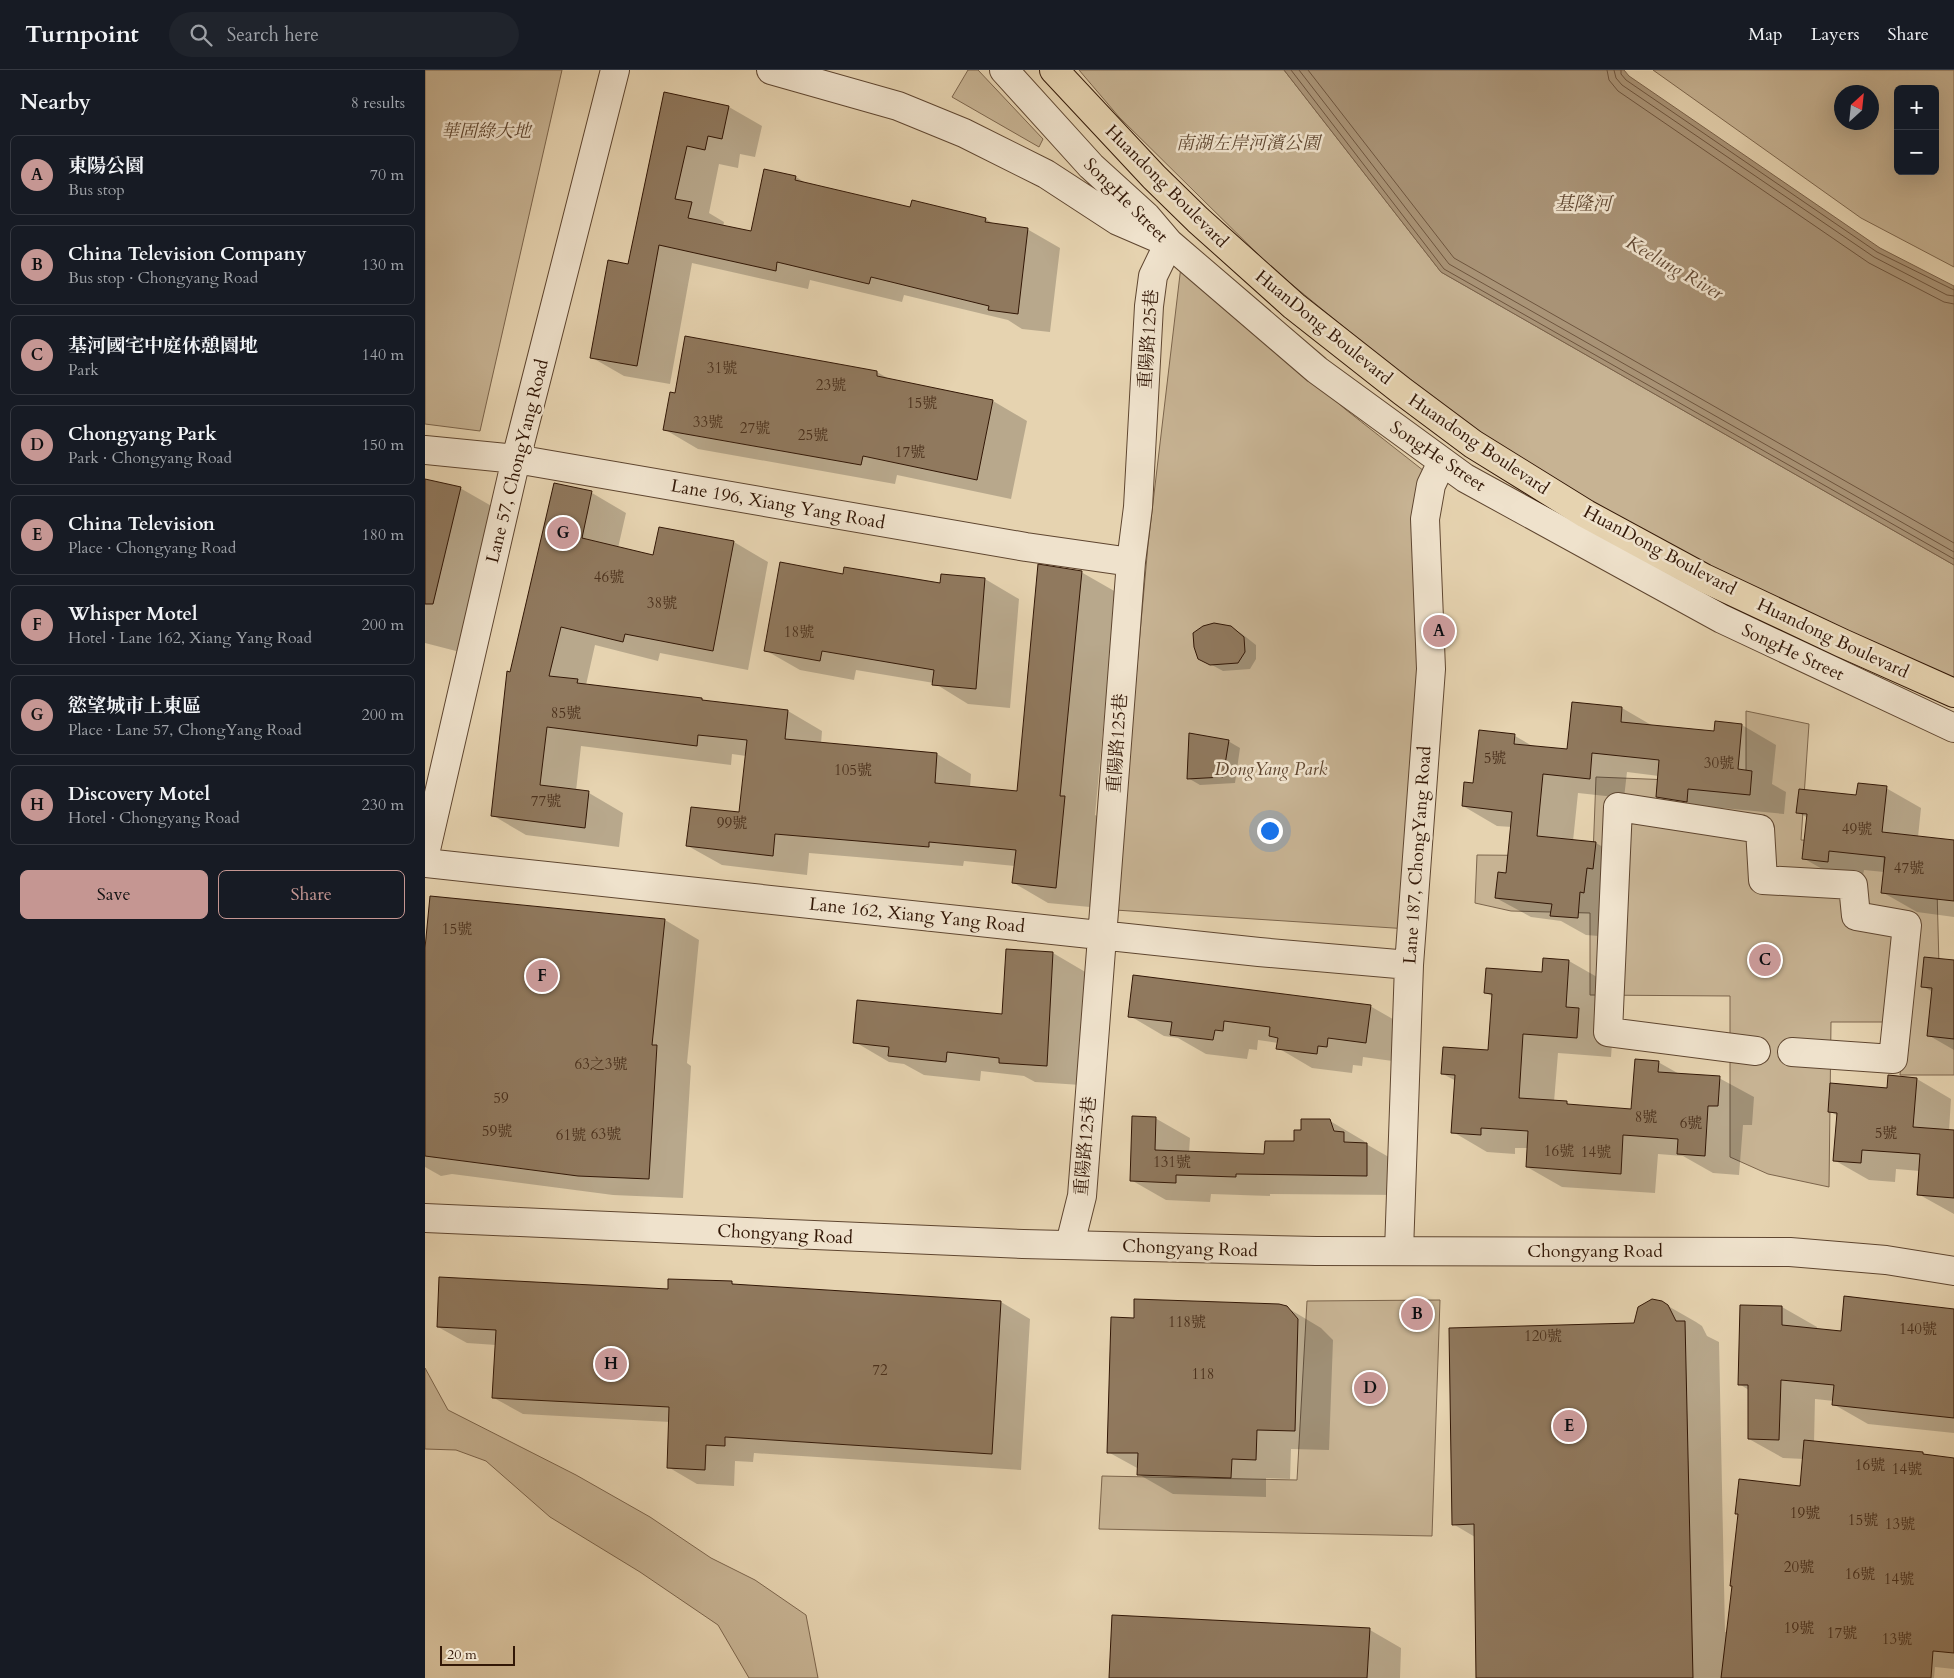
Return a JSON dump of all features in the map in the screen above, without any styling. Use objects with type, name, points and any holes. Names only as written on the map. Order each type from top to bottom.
[{"type":"highway","name":"Huandong Boulevard","points":[[1055,70],[1154,177],[1294,306],[1473,444],[1586,514],[1704,578],[1842,644],[1954,692]]},
{"type":"street","name":"Lane 57, ChongYang Road","points":[[425,854],[516,458],[615,70]]},
{"type":"street","points":[[771,70],[898,106],[964,133],[1046,174],[1127,225],[1169,243]]},
{"type":"street","name":"SongHe Street","points":[[1004,70],[1091,166],[1146,216],[1169,243],[1317,370],[1465,478],[1722,618],[1954,728]]},
{"type":"street","name":"重陽路125巷","points":[[1069,1244],[1082,1196],[1131,562],[1138,507],[1149,306],[1153,276],[1169,243]]},
{"type":"street","name":"Lane 196, Xiang Yang Road","points":[[425,450],[516,458],[1026,547],[1131,562]]},
{"type":"street","name":"Lane 187, ChongYang Road","points":[[1399,1251],[1409,965],[1431,669],[1425,519],[1431,485],[1442,462]]},
{"type":"street","points":[[1756,1051],[1608,1032],[1618,807],[1760,829],[1763,880],[1853,885],[1856,916],[1907,925],[1893,1059],[1792,1052]]},
{"type":"street","name":"Lane 162, Xiang Yang Road","points":[[425,863],[1103,936],[1409,965]]},
{"type":"street","name":"Chongyang Road","points":[[425,1218],[1013,1244],[1316,1252],[1790,1252],[1886,1260],[1954,1271]]},
{"type":"green space","name":"華固綠大地","points":[[425,70],[562,70],[480,431],[425,424]]},
{"type":"green space","points":[[968,70],[978,70],[1043,139],[1039,147],[952,97]]},
{"type":"green space","name":"南湖左岸河濱公園","points":[[1079,70],[1284,70],[1441,272],[1954,565],[1954,685],[1599,514],[1466,427],[1273,269],[1119,117]]},
{"type":"green space","points":[[1653,70],[1954,70],[1954,267],[1861,218]]},
{"type":"green space","name":"DongYang Park","points":[[1181,266],[1345,409],[1424,471],[1409,929],[1115,910],[1148,545]]},
{"type":"green space","points":[[1746,711],[1809,724],[1801,840],[1885,844],[1883,886],[1937,889],[1940,1004],[1954,1005],[1954,1075],[1900,1075],[1904,1022],[1831,1022],[1829,1187],[1768,1174],[1730,1157],[1730,996],[1590,995],[1590,913],[1511,911],[1475,903],[1477,855],[1593,856],[1596,777],[1746,783]]},
{"type":"green space","points":[[1440,1300],[1432,1536],[1099,1529],[1102,1476],[1297,1480],[1307,1301]]},
{"type":"green space","points":[[425,1368],[448,1410],[576,1475],[650,1517],[711,1558],[755,1580],[806,1615],[818,1678],[749,1678],[718,1625],[640,1572],[550,1517],[486,1461],[456,1450],[425,1449]]},
{"type":"water","name":"基隆河","points":[[1284,70],[1624,70],[1629,76],[1880,248],[1954,286],[1954,565],[1441,272]]},
{"type":"building","points":[[664,92],[729,106],[722,139],[708,136],[705,150],[687,146],[675,199],[692,202],[688,218],[751,231],[764,169],[796,176],[795,180],[910,207],[912,200],[986,218],[985,222],[1028,228],[1018,314],[988,310],[989,306],[871,277],[869,284],[777,262],[776,271],[659,245],[637,366],[590,358],[608,260],[628,264]]},
{"type":"building","points":[[685,336],[877,371],[877,376],[993,400],[977,480],[863,456],[861,465],[663,430],[670,392],[675,393]]},
{"type":"building","points":[[425,479],[461,487],[433,604],[425,604]]},
{"type":"building","points":[[554,483],[592,491],[582,538],[653,555],[659,527],[734,541],[713,651],[625,634],[623,642],[561,627],[549,676],[578,679],[577,683],[788,710],[785,739],[937,753],[935,783],[1017,791],[1038,564],[1082,571],[1060,796],[1065,796],[1056,888],[1012,883],[1016,850],[929,842],[929,847],[775,834],[773,856],[686,846],[691,807],[739,812],[747,740],[698,735],[697,746],[547,727],[540,785],[589,791],[585,828],[491,816],[507,671],[510,672]]},
{"type":"building","points":[[780,562],[843,574],[844,567],[940,583],[941,574],[985,578],[976,689],[932,685],[934,670],[822,651],[820,661],[764,651]]},
{"type":"building","points":[[1214,623],[1231,626],[1244,637],[1245,652],[1238,663],[1210,665],[1198,659],[1194,647],[1193,633],[1203,626]]},
{"type":"building","points":[[1572,702],[1622,707],[1621,722],[1714,731],[1715,721],[1742,724],[1738,769],[1752,771],[1750,795],[1688,789],[1687,802],[1656,797],[1659,760],[1592,753],[1590,779],[1543,774],[1537,836],[1596,842],[1593,869],[1587,868],[1584,893],[1580,892],[1578,918],[1550,916],[1552,904],[1495,898],[1498,872],[1506,873],[1512,812],[1462,806],[1464,782],[1473,783],[1479,730],[1515,734],[1514,744],[1567,749]]},
{"type":"building","points":[[1189,733],[1229,740],[1223,777],[1187,779]]},
{"type":"building","points":[[1858,783],[1887,786],[1882,832],[1954,840],[1954,901],[1881,893],[1885,857],[1829,851],[1828,862],[1802,859],[1807,814],[1796,813],[1799,789],[1856,795]]},
{"type":"building","points":[[430,896],[665,919],[652,1045],[657,1045],[649,1179],[578,1176],[425,1156],[425,948]]},
{"type":"building","points":[[1006,949],[1053,952],[1047,1066],[999,1063],[999,1058],[947,1052],[946,1062],[888,1056],[889,1047],[853,1043],[857,1000],[1002,1014]]},
{"type":"building","points":[[1924,957],[1954,960],[1954,1039],[1927,1036],[1932,988],[1921,987]]},
{"type":"building","points":[[1543,958],[1569,960],[1566,1007],[1579,1008],[1577,1038],[1523,1034],[1519,1098],[1567,1101],[1567,1104],[1631,1109],[1635,1059],[1659,1061],[1658,1072],[1720,1076],[1718,1106],[1708,1106],[1705,1156],[1677,1154],[1678,1139],[1623,1135],[1621,1174],[1526,1167],[1528,1131],[1481,1128],[1481,1135],[1451,1133],[1455,1075],[1441,1074],[1443,1047],[1488,1050],[1492,994],[1484,993],[1486,968],[1542,972]]},
{"type":"building","points":[[1133,975],[1371,1005],[1366,1043],[1328,1038],[1327,1047],[1318,1046],[1317,1054],[1276,1049],[1278,1038],[1269,1036],[1270,1027],[1224,1021],[1223,1031],[1215,1030],[1213,1040],[1170,1035],[1172,1022],[1128,1017]]},
{"type":"building","points":[[1888,1075],[1917,1078],[1913,1127],[1954,1130],[1954,1198],[1917,1195],[1920,1154],[1862,1150],[1861,1163],[1833,1161],[1837,1113],[1828,1112],[1830,1083],[1887,1088]]},
{"type":"building","points":[[1132,1116],[1156,1117],[1155,1150],[1264,1154],[1265,1141],[1294,1141],[1294,1130],[1301,1130],[1301,1119],[1330,1119],[1334,1131],[1344,1132],[1344,1142],[1367,1143],[1367,1176],[1236,1174],[1236,1177],[1176,1175],[1176,1183],[1130,1181]]},
{"type":"building","points":[[439,1277],[668,1289],[668,1279],[732,1281],[732,1284],[1001,1301],[992,1454],[725,1437],[725,1446],[706,1445],[705,1470],[667,1468],[669,1407],[492,1398],[496,1330],[437,1327]]},
{"type":"building","points":[[1844,1296],[1954,1309],[1954,1418],[1832,1405],[1834,1385],[1781,1380],[1779,1440],[1748,1439],[1748,1385],[1738,1385],[1740,1305],[1782,1306],[1782,1325],[1841,1331]]},
{"type":"building","points":[[1134,1299],[1279,1304],[1287,1306],[1298,1319],[1295,1431],[1257,1430],[1256,1460],[1232,1459],[1231,1478],[1137,1475],[1138,1453],[1107,1453],[1111,1317],[1134,1318]]},
{"type":"building","points":[[1652,1299],[1662,1301],[1668,1305],[1676,1321],[1685,1321],[1693,1678],[1476,1678],[1474,1524],[1452,1525],[1449,1328],[1634,1323],[1638,1307]]},
{"type":"building","points":[[1804,1440],[1923,1452],[1923,1454],[1954,1458],[1954,1653],[1933,1651],[1931,1678],[1721,1678],[1732,1586],[1730,1586],[1738,1514],[1735,1514],[1739,1479],[1800,1486]]},
{"type":"building","points":[[1112,1615],[1370,1628],[1367,1678],[1109,1678]]},
{"type":"place","name":"慾望城市上東區","points":[[563,533]]},
{"type":"place","name":"東陽公園","points":[[1439,631]]},
{"type":"place","name":"基河國宅中庭休憩園地","points":[[1765,960]]},
{"type":"place","name":"Whisper Motel","points":[[542,976]]},
{"type":"place","name":"China Television Company","points":[[1417,1314]]},
{"type":"place","name":"Discovery Motel","points":[[611,1364]]},
{"type":"place","name":"Chongyang Park","points":[[1370,1388]]},
{"type":"place","name":"China Television","points":[[1569,1426]]},
{"type":"water label","name":"Keelung River","points":[[1675,267]]}]
